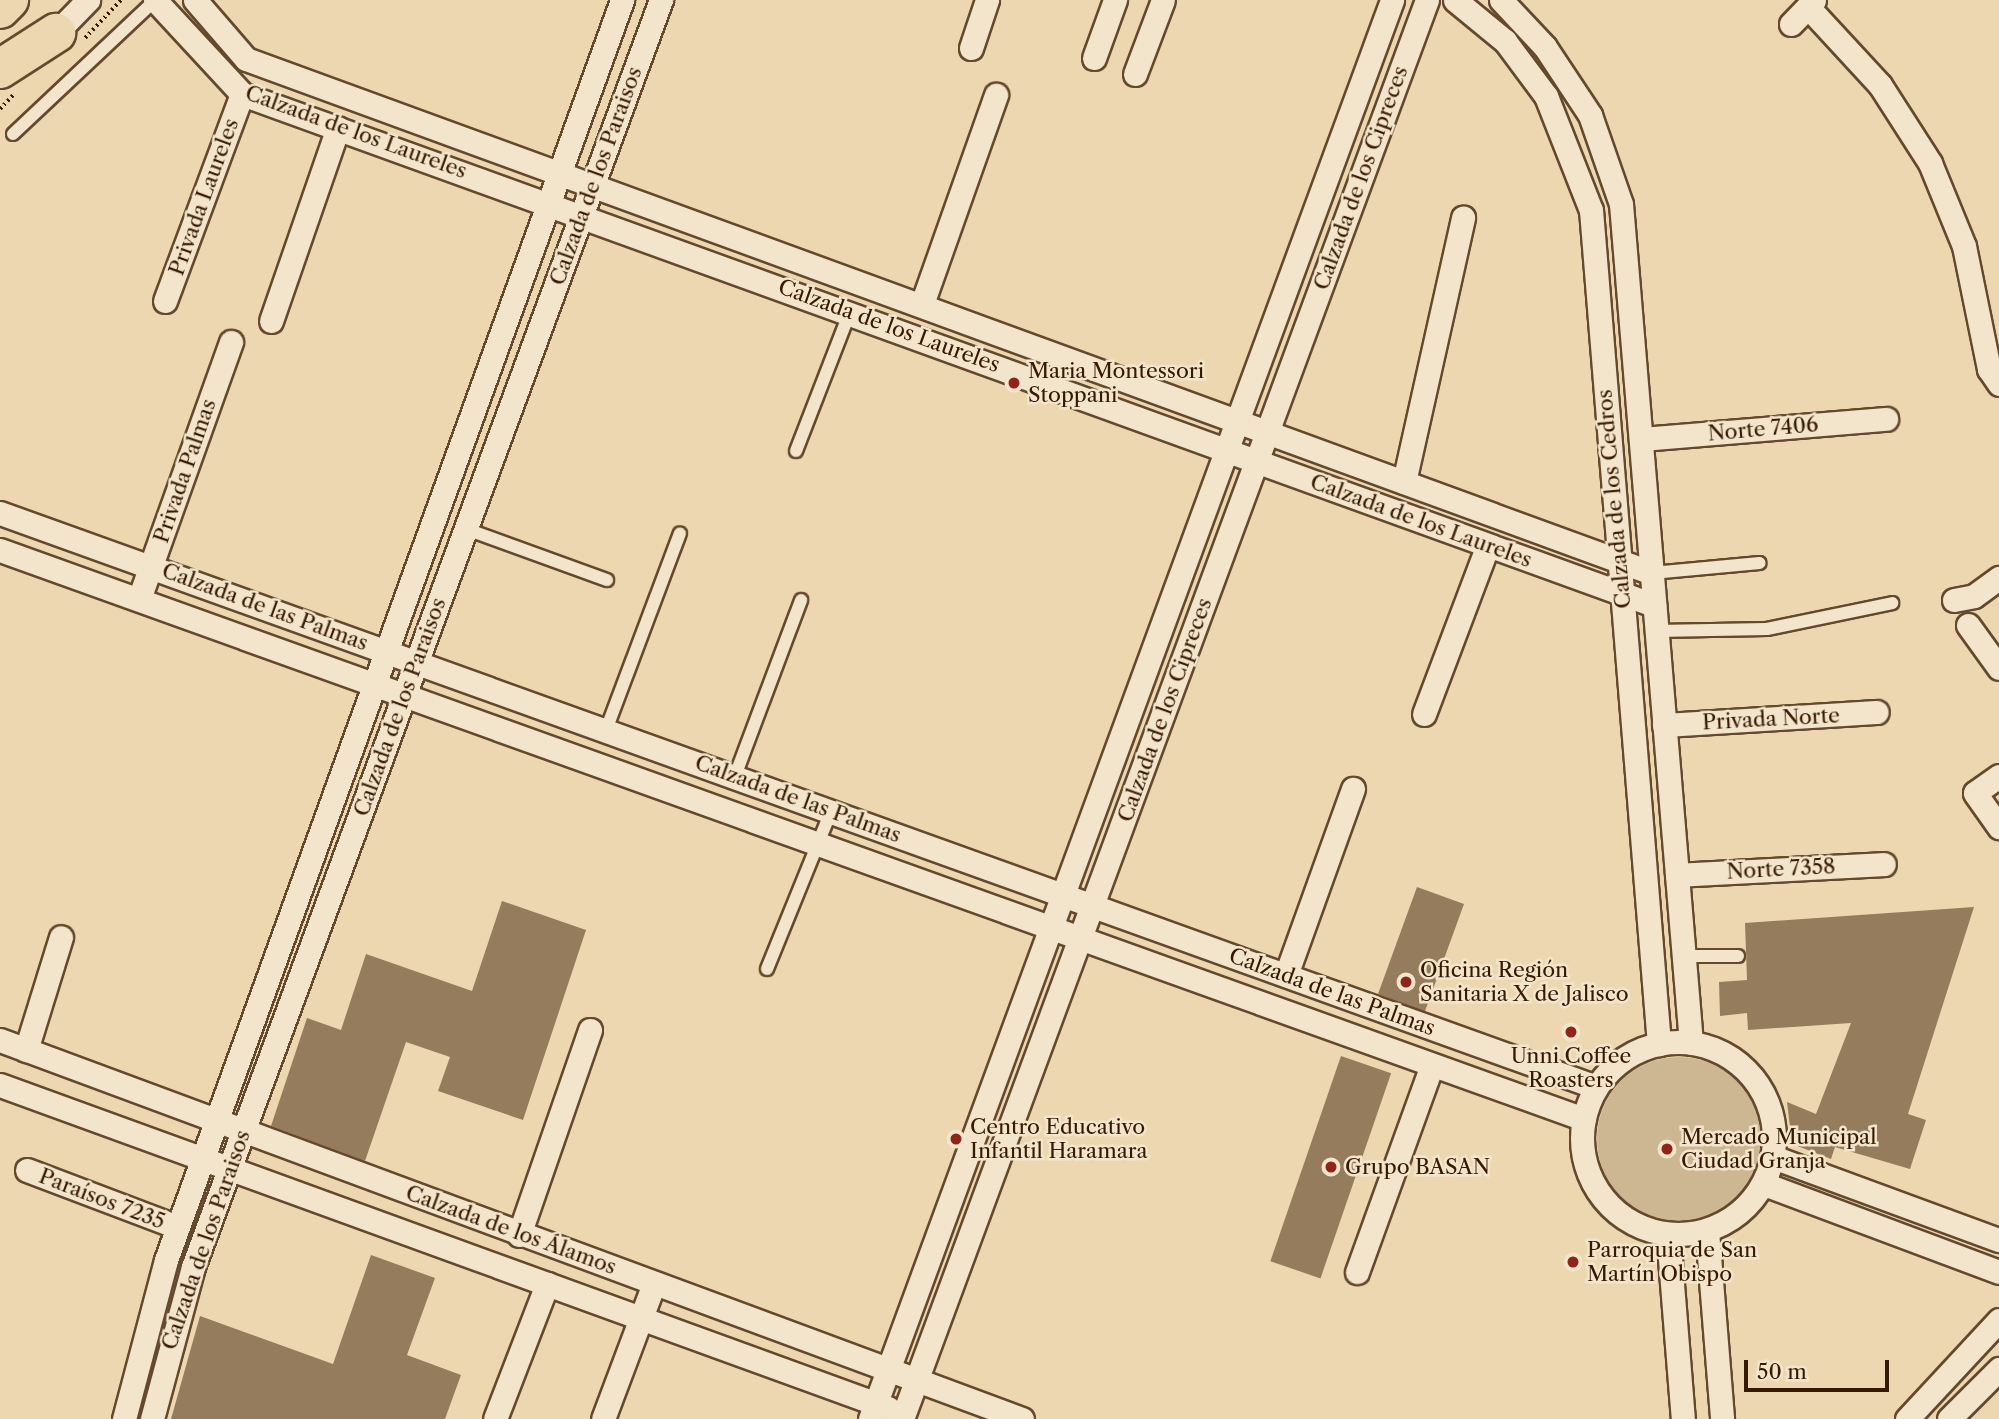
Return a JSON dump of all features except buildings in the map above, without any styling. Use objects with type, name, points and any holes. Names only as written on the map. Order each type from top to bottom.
[{"type":"highway","points":[[0,9],[9,0]]},
{"type":"highway","points":[[0,69],[56,33]]},
{"type":"street","points":[[0,89],[88,0]]},
{"type":"street","name":"Calzada de los Laureles","points":[[155,0],[242,94],[550,202],[1654,606]]},
{"type":"street","name":"Calzada de los Laureles","points":[[195,0],[246,59],[593,183],[1652,573]]},
{"type":"street","name":"Calzada de los Paraisos","points":[[124,1419],[138,1357],[178,1227],[622,0]]},
{"type":"street","name":"Calzada de los Paraisos","points":[[152,1419],[165,1362],[229,1168],[661,0]]},
{"type":"street","points":[[971,48],[987,0]]},
{"type":"street","points":[[1094,58],[1115,0]]},
{"type":"street","points":[[1135,74],[1163,0]]},
{"type":"street","name":"Calzada de los Cipreces","points":[[873,1411],[1392,0]]},
{"type":"street","name":"Calzada de los Cipreces","points":[[908,1417],[917,1380],[1427,0]]},
{"type":"street","name":"Calzada de los Cedros","points":[[1455,0],[1525,63],[1578,164],[1591,210],[1658,1044]]},
{"type":"street","name":"Calzada de los Cedros","points":[[1500,0],[1570,82],[1607,153],[1621,204],[1691,1043]]},
{"type":"street","points":[[1791,24],[1811,3],[1880,85],[1930,163],[1964,246],[1989,369],[1999,384]]},
{"type":"street","name":"Privada Laureles","points":[[165,300],[242,94]]},
{"type":"street","points":[[922,304],[996,95]]},
{"type":"street","points":[[271,321],[338,128]]},
{"type":"street","points":[[1404,482],[1463,217]]},
{"type":"street","points":[[808,297],[818,266]]},
{"type":"street","name":"Privada Palmas","points":[[139,599],[231,342]]},
{"type":"street","name":"Norte 7406","points":[[1641,439],[1886,419]]},
{"type":"street","points":[[1612,477],[1644,469]]},
{"type":"street","points":[[1432,526],[1443,496]]},
{"type":"street","name":"Calzada de las Palmas","points":[[0,513],[1596,1087]]},
{"type":"street","points":[[1424,714],[1487,547]]},
{"type":"street","name":"Calzada de las Palmas","points":[[0,550],[1584,1119]]},
{"type":"street","points":[[1954,600],[1974,596],[1999,578]]},
{"type":"street","points":[[1968,625],[1999,668]]},
{"type":"street","name":"Privada Norte","points":[[1664,725],[1877,712]]},
{"type":"street","points":[[1999,776],[1975,793],[1999,827]]},
{"type":"street","points":[[1286,975],[1353,789]]},
{"type":"street","name":"Norte 7358","points":[[1677,875],[1884,864]]},
{"type":"street","points":[[26,1050],[61,937]]},
{"type":"street","points":[[519,1235],[590,1030]]},
{"type":"street","name":"Calzada de los Álamos","points":[[0,1040],[519,1235],[1022,1419]]},
{"type":"street","points":[[1691,1043],[1728,1056],[1757,1082],[1773,1118],[1773,1157],[1764,1184],[1740,1213],[1707,1231],[1668,1234],[1625,1219],[1601,1195],[1585,1164],[1584,1119],[1596,1087],[1629,1055],[1658,1044],[1691,1043]]},
{"type":"street","points":[[1357,1272],[1432,1065]]},
{"type":"street","name":"Calzada de los Álamos","points":[[3,1093],[203,1158],[641,1318],[873,1411],[908,1417]]},
{"type":"street","points":[[1773,1157],[1999,1240]]},
{"type":"street","name":"Paraísos 7235","points":[[27,1170],[178,1227]]},
{"type":"street","points":[[1764,1184],[1999,1272]]},
{"type":"street","points":[[1707,1231],[1722,1419]]},
{"type":"street","points":[[1668,1234],[1683,1419]]},
{"type":"street","points":[[603,1419],[654,1283]]},
{"type":"street","points":[[495,1419],[547,1284]]},
{"type":"street","points":[[1907,1419],[1999,1320]]},
{"type":"street","points":[[138,1357],[165,1362]]},
{"type":"street","points":[[1949,1419],[1999,1369]]},
{"type":"lane","points":[[13,134],[155,0]]},
{"type":"lane","points":[[796,451],[850,312]]},
{"type":"lane","points":[[466,529],[607,580]]},
{"type":"lane","points":[[606,730],[680,533]]},
{"type":"lane","points":[[1652,573],[1760,563]]},
{"type":"lane","points":[[735,776],[801,600]]},
{"type":"lane","points":[[1657,631],[1767,629],[1892,603]]},
{"type":"lane","points":[[767,969],[820,844],[831,811]]},
{"type":"lane","points":[[1684,956],[1738,956]]},
{"type":"shaded area","points":[[1679,1057],[1710,1063],[1737,1081],[1755,1108],[1761,1139],[1755,1170],[1737,1197],[1710,1215],[1679,1221],[1648,1215],[1621,1197],[1603,1170],[1597,1139],[1603,1108],[1621,1081],[1648,1063]]},
{"type":"place","name":"Maria Montessori Stoppani","points":[[1014,383]]},
{"type":"place","name":"Oficina Región Sanitaria X de Jalisco","points":[[1406,982]]},
{"type":"place","name":"Unni Coffee Roasters","points":[[1571,1032]]},
{"type":"place","name":"Centro Educativo Infantil Haramara","points":[[956,1139]]},
{"type":"place","name":"Mercado Municipal Ciudad Granja","points":[[1667,1149]]},
{"type":"place","name":"Grupo BASAN","points":[[1331,1167]]},
{"type":"place","name":"Parroquia de San Martín Obispo","points":[[1573,1262]]}]
